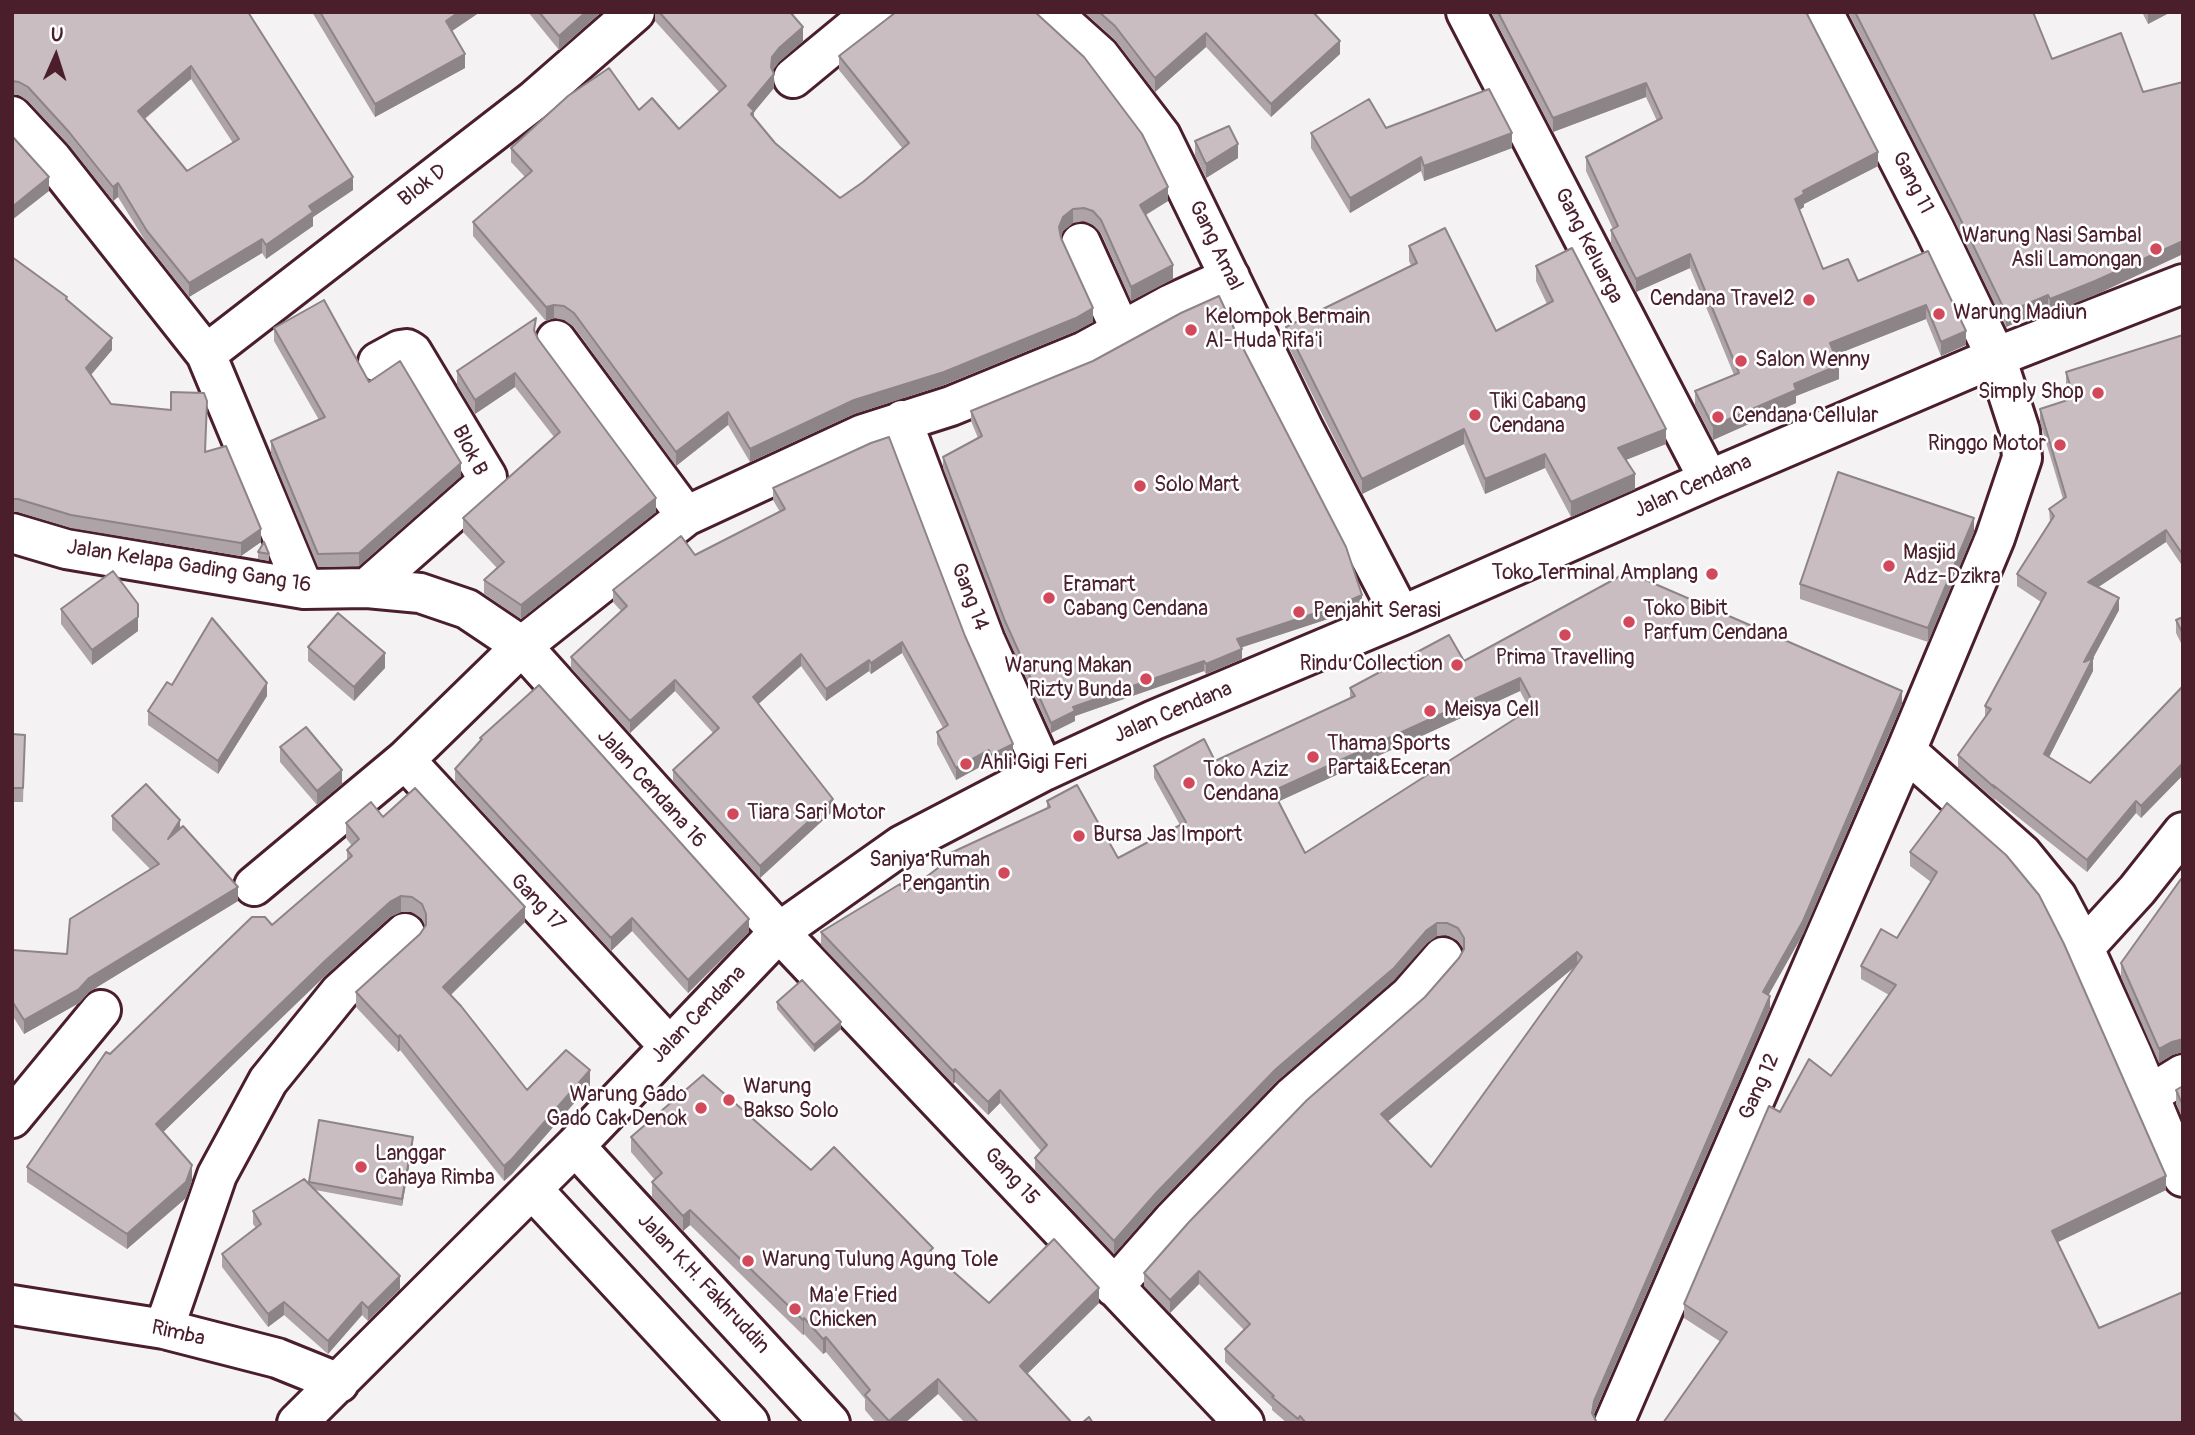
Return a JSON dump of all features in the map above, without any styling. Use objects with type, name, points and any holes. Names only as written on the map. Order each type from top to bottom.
[{"type":"street","name":"Blok D","points":[[206,354],[533,102],[635,12]]},
{"type":"street","points":[[793,78],[873,12]]},
{"type":"street","name":"Gang Amal","points":[[1051,12],[1100,57],[1161,136],[1304,430],[1401,616]]},
{"type":"street","name":"Gang Keluarga","points":[[1466,12],[1709,480]]},
{"type":"street","name":"Gang 11","points":[[1827,13],[1996,356]]},
{"type":"street","points":[[12,116],[52,159],[206,354],[304,589]]},
{"type":"street","points":[[1081,243],[1121,331]]},
{"type":"street","points":[[254,886],[405,760],[522,646],[686,516],[863,434],[951,406],[1085,351],[1230,277]]},
{"type":"street","name":"Jalan Cendana","points":[[298,1423],[575,1146],[668,1045],[779,932],[902,845],[1044,771],[1154,720],[1401,616],[1996,356],[2183,284]]},
{"type":"street","points":[[556,341],[686,516]]},
{"type":"street","name":"Blok B","points":[[367,588],[486,483],[487,477],[412,352],[407,349],[400,350],[378,362]]},
{"type":"street","name":"Gang 12","points":[[1614,1423],[1906,751],[1994,538],[2022,458],[2020,431],[1996,356]]},
{"type":"street","name":"Gang 14","points":[[902,420],[985,640],[1044,771]]},
{"type":"street","name":"Jalan Kelapa Gading Gang 16","points":[[12,533],[66,549],[304,589],[367,588],[421,593],[467,609],[522,646]]},
{"type":"street","name":"Jalan Cendana 16","points":[[522,646],[779,932]]},
{"type":"street","points":[[1906,751],[2022,854],[2057,897],[2084,948],[2183,1177]]},
{"type":"street","name":"Gang 17","points":[[405,760],[668,1045]]},
{"type":"street","points":[[2084,948],[2137,890],[2183,832]]},
{"type":"street","name":"Gang 15","points":[[779,932],[1244,1423]]},
{"type":"street","points":[[164,1329],[217,1175],[268,1081],[340,992],[405,933]]},
{"type":"street","points":[[1114,1287],[1173,1220],[1292,1097],[1409,996],[1443,957]]},
{"type":"street","points":[[12,1118],[102,1010]]},
{"type":"street","points":[[2149,1095],[2183,1074]]},
{"type":"street","name":"Jalan K.H. Fakhruddin","points":[[575,1146],[831,1423]]},
{"type":"street","points":[[532,1189],[749,1423]]},
{"type":"street","name":"Rimba","points":[[12,1306],[164,1329],[277,1358],[339,1383]]},
{"type":"building","points":[[12,12],[248,12],[353,177],[309,206],[313,212],[266,245],[262,239],[189,283],[147,231],[118,183],[113,187],[28,87],[12,81]],"holes":[[[191,66],[239,139],[187,171],[138,111]]]},
{"type":"building","points":[[320,12],[459,12],[446,21],[465,54],[375,104]]},
{"type":"building","points":[[539,12],[586,12],[559,36]]},
{"type":"building","points":[[659,12],[790,12],[803,27],[772,57],[771,67],[774,74],[748,105],[754,111],[751,114],[775,143],[840,198],[909,143],[839,56],[896,12],[1035,12],[1084,57],[1142,134],[1168,187],[1140,205],[1173,265],[1131,287],[1101,220],[1093,211],[1073,209],[1063,217],[1059,227],[1061,238],[1093,308],[1076,318],[944,372],[854,400],[750,449],[728,412],[676,452],[574,313],[564,306],[546,307],[473,222],[532,171],[511,148],[568,96],[609,68],[639,110],[652,98],[679,129],[726,86]]},
{"type":"building","points":[[1099,12],[1313,12],[1340,41],[1271,104],[1206,33],[1155,78],[1115,26]]},
{"type":"building","points":[[1498,12],[1806,12],[1878,152],[1803,191],[1804,194],[1795,199],[1823,269],[1848,259],[1858,281],[1928,251],[1966,331],[1941,342],[1926,305],[1830,343],[1839,365],[1794,384],[1796,390],[1713,426],[1695,391],[1739,373],[1690,254],[1636,279],[1611,230],[1618,226],[1586,157],[1662,118],[1646,83],[1553,118]]},
{"type":"building","points":[[1855,12],[2033,12],[2052,59],[2121,33],[2143,92],[2183,82],[2183,241],[2095,281],[2050,299],[2048,295],[2006,313]]},
{"type":"building","points":[[1489,89],[1512,133],[1424,166],[1421,157],[1350,198],[1311,133],[1369,99],[1386,128]]},
{"type":"building","points":[[1229,126],[1238,144],[1206,164],[1195,141]]},
{"type":"building","points":[[12,136],[49,177],[12,207]]},
{"type":"building","points":[[1445,228],[1496,331],[1553,301],[1536,266],[1572,248],[1666,429],[1618,448],[1635,474],[1571,502],[1545,454],[1485,479],[1464,429],[1362,479],[1286,327],[1417,263],[1409,246]]},
{"type":"building","points":[[12,257],[67,297],[66,299],[112,338],[86,368],[111,404],[171,410],[171,392],[204,393],[207,401],[205,452],[226,446],[261,529],[241,543],[71,515],[12,499]]},
{"type":"building","points":[[1219,296],[1346,547],[1362,595],[1237,639],[1242,649],[1206,664],[1204,661],[1073,707],[1075,711],[1051,723],[1005,621],[943,457],[982,436],[971,411],[1093,361],[1181,313]]},
{"type":"building","points":[[324,300],[369,382],[400,361],[461,463],[359,553],[318,554],[271,441],[325,417],[274,328]]},
{"type":"building","points":[[536,318],[534,330],[538,339],[656,498],[521,605],[484,580],[504,562],[463,518],[560,432],[515,373],[475,400],[457,371]]},
{"type":"building","points":[[2183,335],[2183,555],[2166,530],[2088,582],[2119,598],[2084,662],[2093,658],[2044,754],[2090,783],[2183,686],[2183,763],[2141,806],[2136,801],[2087,860],[1993,785],[1995,788],[1958,755],[1991,709],[1985,706],[2046,593],[2017,574],[2054,516],[2049,509],[2066,497],[2040,409],[2074,398],[2066,372]]},
{"type":"building","points":[[889,437],[965,636],[1013,744],[991,755],[989,750],[956,768],[937,732],[948,725],[902,642],[826,689],[801,654],[753,697],[833,799],[760,866],[673,770],[719,728],[675,680],[630,721],[571,657],[627,606],[613,590],[681,536],[695,555],[785,509],[773,488]]},
{"type":"building","name":"Masjid Adz-Dzikra","points":[[1838,472],[1974,518],[1928,628],[1800,584]]},
{"type":"building","points":[[264,542],[269,554],[258,552]]},
{"type":"building","points":[[113,571],[138,604],[138,617],[92,650],[61,609]]},
{"type":"building","points":[[1624,574],[1632,574],[1902,691],[1803,921],[1763,992],[1770,996],[1594,1401],[1592,1413],[1597,1423],[1306,1423],[1272,1397],[1274,1396],[1225,1349],[1250,1324],[1199,1271],[1170,1300],[1144,1273],[1189,1222],[1307,1100],[1425,997],[1464,949],[1464,938],[1458,928],[1447,923],[1437,923],[1427,930],[1394,968],[1276,1069],[1157,1192],[1114,1241],[1035,1158],[1047,1145],[1000,1090],[988,1102],[955,1069],[953,1071],[821,932],[900,884],[906,892],[946,862],[942,857],[1050,807],[1047,801],[1077,785],[1118,858],[1186,822],[1154,766],[1204,739],[1215,761],[1355,696],[1350,688],[1449,635],[1464,661]],"holes":[[[1520,678],[1535,706],[1305,853],[1273,791]],[[1577,952],[1582,957],[1431,1167],[1381,1114]]]},
{"type":"building","points":[[338,613],[385,653],[354,687],[308,647]]},
{"type":"building","points":[[2183,617],[2183,634],[2176,620]]},
{"type":"building","points":[[212,618],[267,683],[218,761],[148,711],[167,682],[172,685]]},
{"type":"building","points":[[539,685],[749,919],[688,980],[632,918],[611,938],[455,769],[482,739],[480,738]]},
{"type":"building","points":[[306,727],[342,770],[317,791],[280,747]]},
{"type":"building","points":[[12,734],[25,735],[23,788],[12,788]]},
{"type":"building","points":[[146,784],[180,820],[168,839],[183,826],[238,887],[89,978],[79,989],[24,1020],[12,1001],[12,950],[67,954],[70,919],[159,864],[112,816]]},
{"type":"building","points":[[415,788],[525,907],[443,987],[527,1090],[566,1050],[590,1070],[512,1159],[504,1166],[400,1035],[398,1037],[356,992],[420,934],[426,925],[422,904],[412,897],[401,896],[390,902],[326,960],[156,1124],[192,1165],[186,1182],[127,1234],[27,1167],[106,1052],[110,1054],[252,917],[265,917],[272,925],[352,856],[347,850],[359,839],[346,823],[371,802],[383,817]]},
{"type":"building","points":[[1947,803],[2006,855],[2039,895],[2064,944],[2166,1176],[2052,1231],[2099,1328],[2183,1292],[2183,1423],[1663,1423],[1727,1332],[1684,1304],[1769,1106],[1780,1112],[1809,1059],[1831,1076],[1896,985],[1861,966],[1881,929],[1897,938],[1937,872],[1910,852]]},
{"type":"building","points":[[2181,879],[2183,1039],[2159,1049],[2121,963]]},
{"type":"building","points":[[802,980],[841,1022],[814,1045],[777,1002]]},
{"type":"building","points":[[703,1075],[811,1170],[834,1147],[933,1248],[930,1251],[989,1303],[1054,1239],[1099,1288],[1020,1366],[1072,1423],[979,1423],[938,1379],[889,1421],[865,1395],[870,1390],[826,1337],[823,1339],[690,1210],[683,1216],[652,1182],[662,1173],[631,1137]]},
{"type":"building","points":[[2183,1086],[2183,1106],[2176,1090]]},
{"type":"building","name":"Langgar Cahaya Rimba","points":[[319,1120],[413,1137],[402,1199],[309,1182]]},
{"type":"building","points":[[304,1179],[400,1276],[368,1308],[362,1302],[328,1341],[284,1302],[268,1314],[222,1254],[261,1224],[253,1211]]},
{"type":"building","points":[[12,1411],[24,1423],[12,1423]]},
{"type":"building","points":[[1089,1417],[1093,1423],[1082,1423]]},
{"type":"place","name":"Warung Nasi Sambal Asli Lamongan","points":[[2156,249]]},
{"type":"place","name":"Cendana Travel2","points":[[1809,300]]},
{"type":"place","name":"Warung Madiun","points":[[1939,314]]},
{"type":"place","name":"Kelompok Bermain Al-Huda Rifa'i","points":[[1191,330]]},
{"type":"place","name":"Salon Wenny","points":[[1741,361]]},
{"type":"place","name":"Simply Shop","points":[[2098,393]]},
{"type":"place","name":"Tiki Cabang Cendana","points":[[1475,415]]},
{"type":"place","name":"Cendana Cellular","points":[[1718,417]]},
{"type":"place","name":"Ringgo Motor","points":[[2060,445]]},
{"type":"place","name":"Solo Mart","points":[[1140,486]]},
{"type":"place","name":"Masjid Adz-Dzikra","points":[[1889,566]]},
{"type":"place","name":"Toko Terminal Amplang","points":[[1712,574]]},
{"type":"place","name":"Eramart Cabang Cendana","points":[[1049,598]]},
{"type":"place","name":"Penjahit Serasi","points":[[1299,612]]},
{"type":"place","name":"Toko Bibit Parfum Cendana","points":[[1629,622]]},
{"type":"place","name":"Prima Travelling","points":[[1565,635]]},
{"type":"place","name":"Rindu Collection","points":[[1457,665]]},
{"type":"place","name":"Warung Makan Rizty Bunda","points":[[1146,679]]},
{"type":"place","name":"Meisya Cell","points":[[1430,711]]},
{"type":"place","name":"Thama Sports Partai&Eceran","points":[[1313,757]]},
{"type":"place","name":"Ahli Gigi Feri","points":[[966,764]]},
{"type":"place","name":"Toko Aziz Cendana","points":[[1189,783]]},
{"type":"place","name":"Tiara Sari Motor","points":[[733,814]]},
{"type":"place","name":"Bursa Jas Import","points":[[1079,836]]},
{"type":"place","name":"Saniya Rumah Pengantin","points":[[1004,873]]},
{"type":"place","name":"Warung Bakso Solo","points":[[729,1100]]},
{"type":"place","name":"Warung Gado Gado Cak Denok","points":[[701,1108]]},
{"type":"place","name":"Langgar Cahaya Rimba","points":[[361,1167]]},
{"type":"place","name":"Warung Tulung Agung Tole","points":[[748,1261]]},
{"type":"place","name":"Ma'e Fried Chicken","points":[[795,1309]]}]
